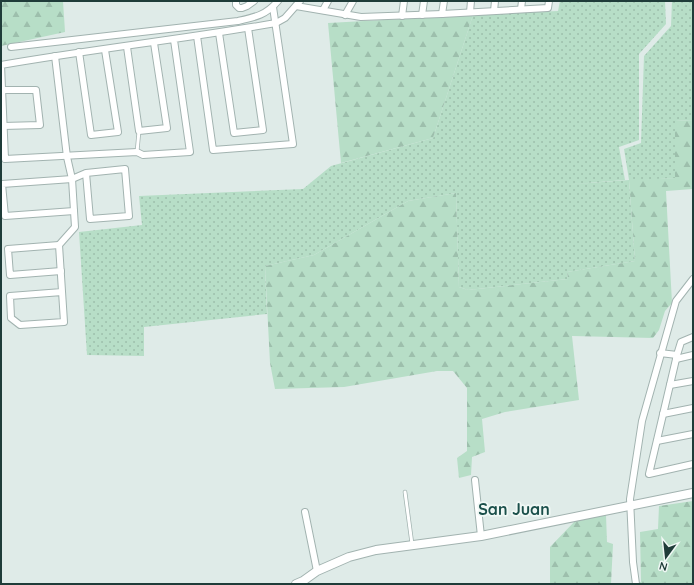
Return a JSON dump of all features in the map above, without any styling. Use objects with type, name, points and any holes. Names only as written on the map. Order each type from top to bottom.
[{"type":"street","points":[[236,1],[236,5],[239,8],[242,8],[254,1]]},
{"type":"street","points":[[11,47],[238,21],[262,15],[273,7],[278,1]]},
{"type":"street","points":[[323,10],[328,1]]},
{"type":"street","points":[[346,15],[354,1]]},
{"type":"street","points":[[402,16],[404,1]]},
{"type":"street","points":[[422,15],[424,1]]},
{"type":"street","points":[[442,14],[444,1]]},
{"type":"street","points":[[470,12],[472,1]]},
{"type":"street","points":[[494,11],[495,1]]},
{"type":"street","points":[[521,9],[522,1]]},
{"type":"street","points":[[174,40],[190,152],[143,155],[137,152],[67,157],[5,159],[1,64],[79,52],[154,43],[276,23],[286,18],[298,3],[323,10],[361,17],[548,8],[549,1]]},
{"type":"street","points":[[197,36],[213,150],[293,144],[273,7]]},
{"type":"street","points":[[219,33],[234,133],[263,130],[248,28]]},
{"type":"street","points":[[127,46],[139,131],[167,128],[154,43]]},
{"type":"street","points":[[79,52],[91,134],[118,132],[105,50]]},
{"type":"street","points":[[55,56],[67,157],[72,179],[76,227],[59,245],[8,249],[10,274],[61,271]]},
{"type":"street","points":[[2,90],[36,90],[40,125],[3,126]]},
{"type":"street","points":[[74,211],[5,216],[2,184],[72,179],[86,173],[125,169],[129,216],[90,219],[86,173]]},
{"type":"street","points":[[59,245],[64,322],[20,325],[11,318],[10,296],[62,292]]},
{"type":"street","points":[[636,584],[633,562],[630,506],[642,421],[676,300],[693,279]]},
{"type":"street","points":[[693,337],[681,342],[649,474],[693,464]]},
{"type":"street","points":[[660,353],[677,357],[693,355]]},
{"type":"street","points":[[670,386],[693,381]]},
{"type":"street","points":[[663,414],[693,408]]},
{"type":"street","points":[[657,441],[693,434]]},
{"type":"street","points":[[475,480],[481,536]]},
{"type":"street","points":[[296,584],[349,557],[376,550],[481,536],[693,493]]},
{"type":"street","points":[[305,512],[317,572]]},
{"type":"lane","points":[[137,152],[139,131]]},
{"type":"lane","points":[[405,492],[412,544]]},
{"type":"green space","points":[[1,1],[63,1],[65,32],[1,46]]},
{"type":"green space","points":[[560,1],[665,1],[666,24],[639,54],[639,140],[619,147],[625,180],[562,185],[629,180],[624,149],[641,143],[644,56],[671,26],[672,1],[693,1],[693,121],[676,120],[675,178],[629,181],[635,261],[567,272],[568,279],[468,290],[459,287],[456,193],[408,201],[314,255],[265,266],[267,314],[144,327],[144,356],[87,355],[79,232],[142,225],[139,196],[303,189],[331,166],[433,138],[473,15],[558,11]]},
{"type":"green space","points":[[473,15],[433,138],[341,163],[328,23]]},
{"type":"green space","points":[[675,120],[693,121],[693,189],[666,191],[672,303],[665,311],[659,330],[653,338],[572,336],[579,400],[505,412],[482,419],[485,452],[472,457],[471,475],[459,478],[457,458],[467,451],[467,388],[453,371],[437,371],[344,387],[275,389],[270,363],[265,266],[314,255],[408,201],[456,193],[459,287],[468,290],[568,279],[567,272],[635,261],[629,180],[675,178]]},
{"type":"green space","points":[[693,501],[693,584],[630,584],[641,582],[640,532],[658,529],[659,506]]},
{"type":"green space","points":[[606,515],[607,542],[613,544],[611,584],[550,584],[550,547],[576,520]]},
{"type":"district","name":"San Juan","points":[[514,509]]}]
